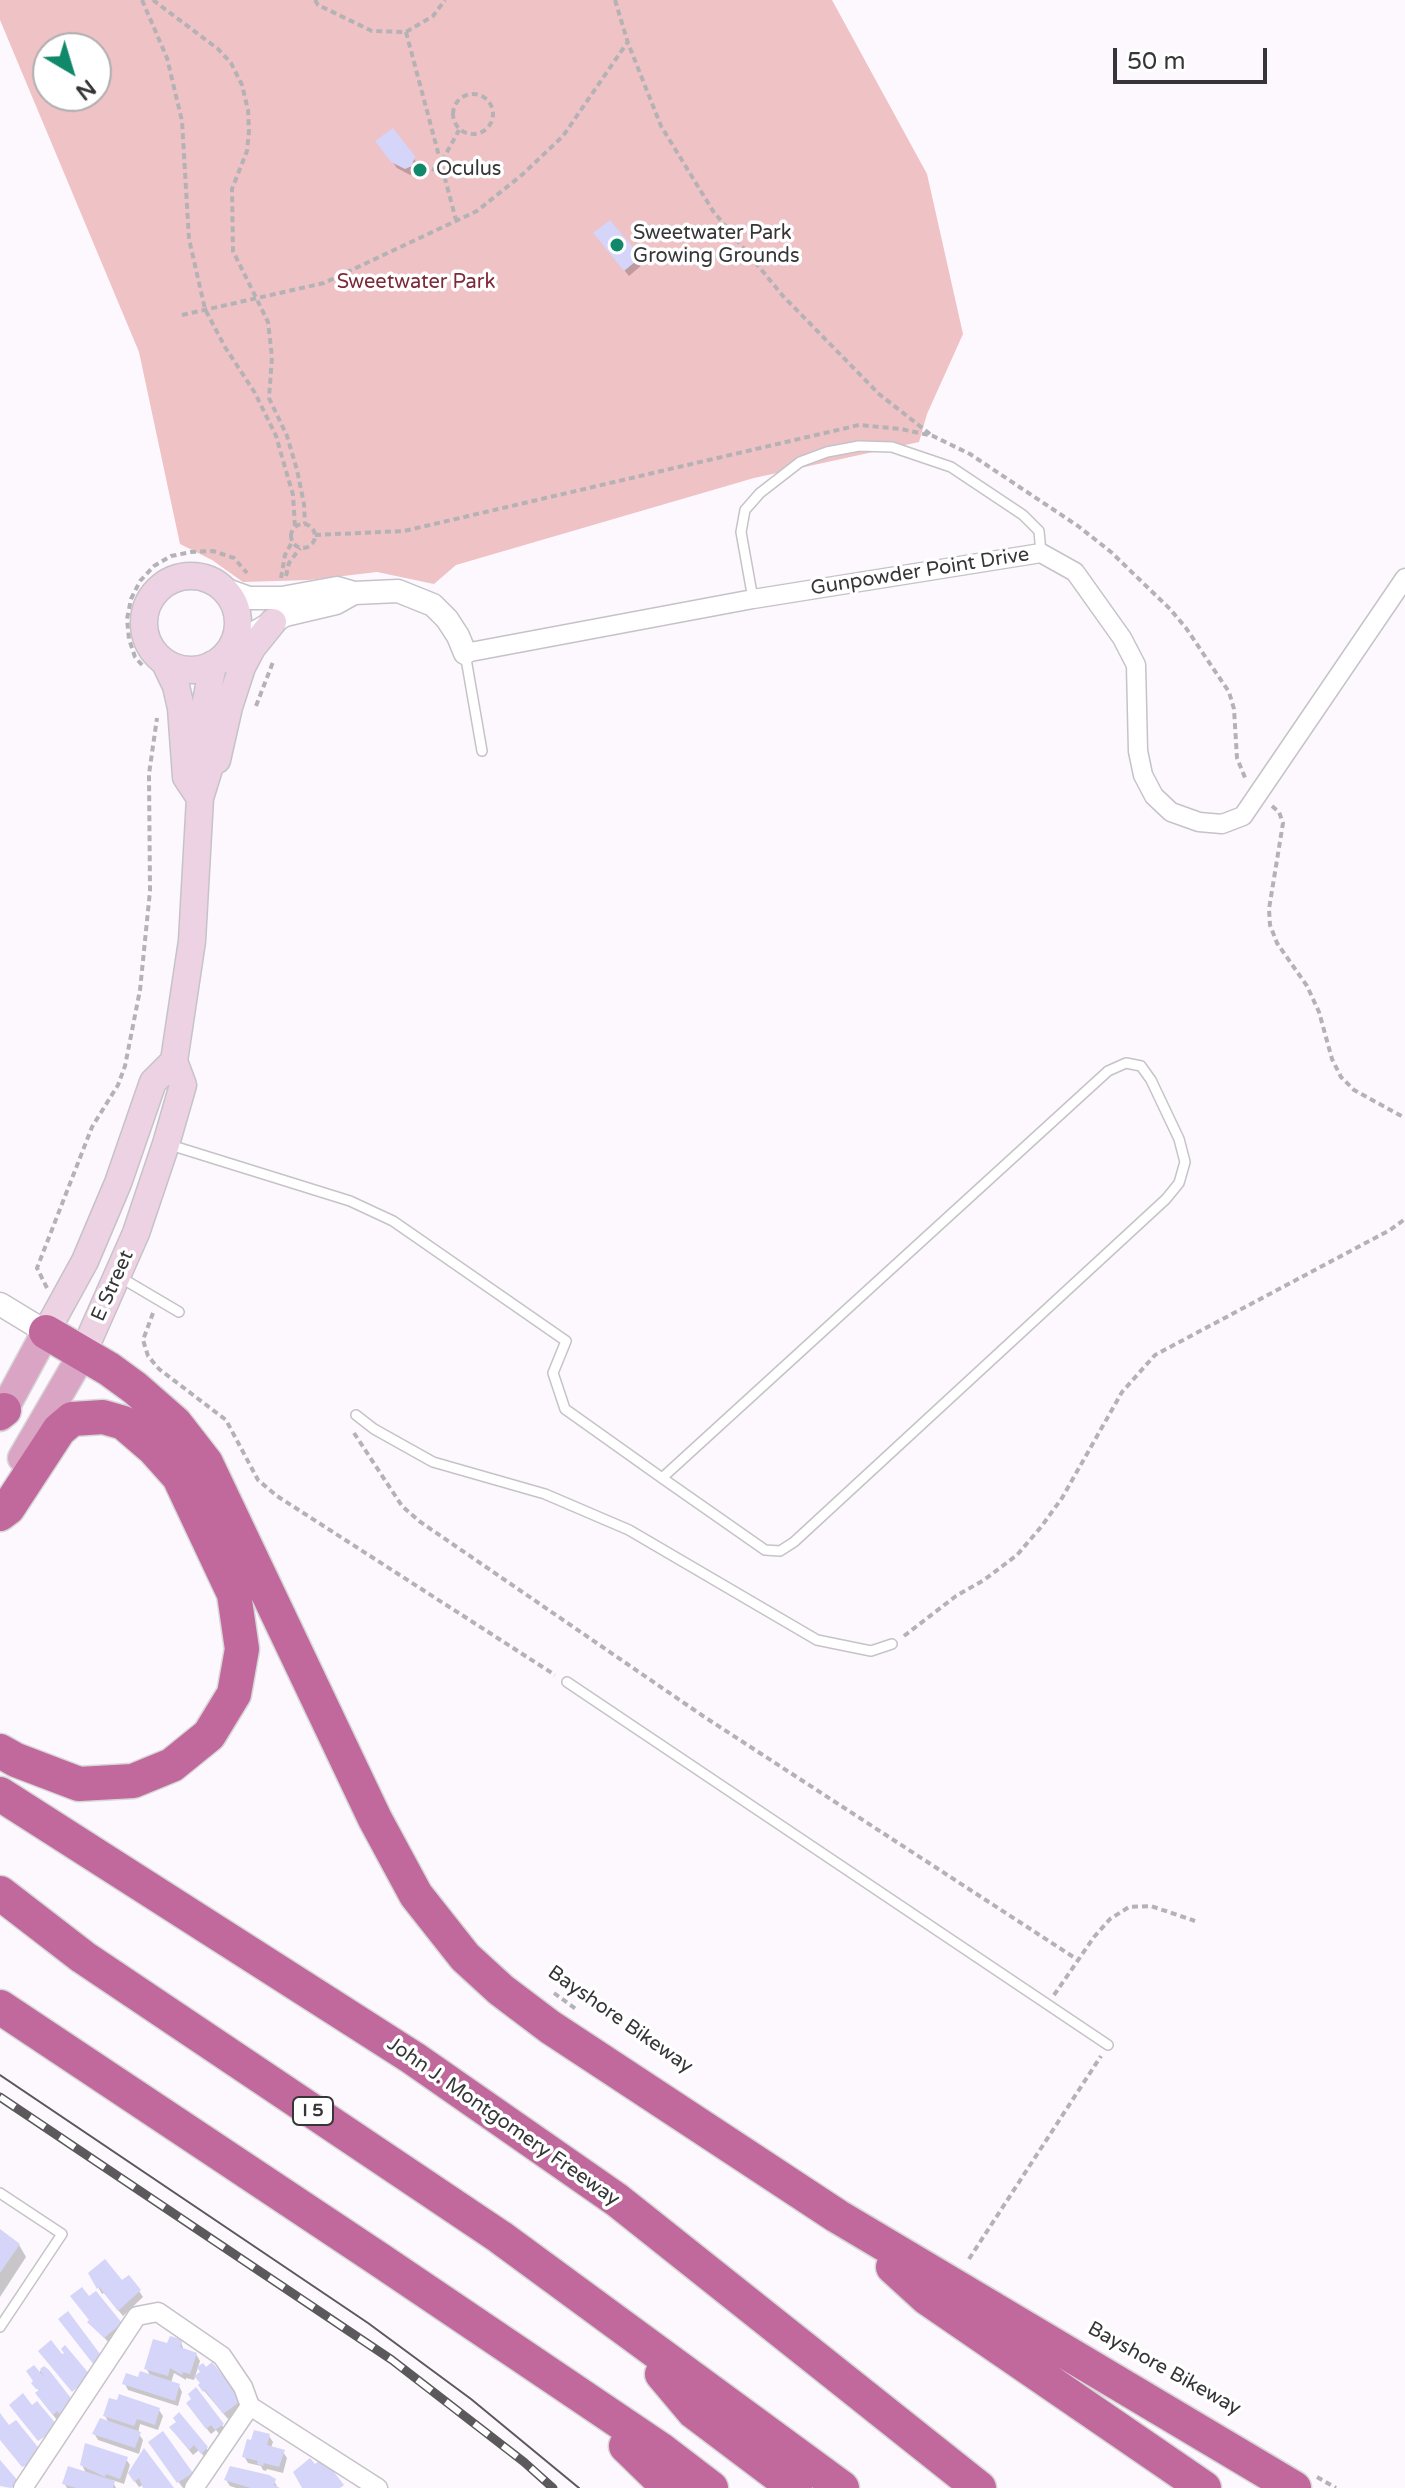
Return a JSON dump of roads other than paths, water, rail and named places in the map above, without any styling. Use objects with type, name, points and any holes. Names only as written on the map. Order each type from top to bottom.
[{"type":"highway","points":[[46,1332],[126,1381],[175,1423],[206,1463],[375,1819],[416,1895],[447,1937],[501,1990],[550,2027],[837,2216],[1302,2480]]},
{"type":"highway","points":[[0,1514],[8,1508],[59,1430],[72,1419],[103,1417],[124,1423],[153,1448],[179,1477],[234,1594],[242,1649],[234,1694],[209,1735],[172,1765],[133,1781],[79,1784],[0,1751]]},
{"type":"highway","name":"John J. Montgomery Freeway","points":[[0,1794],[413,2058],[617,2200],[979,2488]]},
{"type":"highway","name":"I 5","points":[[0,1893],[83,1957],[500,2237],[842,2488]]},
{"type":"highway","points":[[0,2007],[660,2449],[711,2488]]},
{"type":"highway","points":[[837,2216],[927,2298],[1204,2488]]},
{"type":"highway","points":[[626,2331],[694,2412],[795,2488]]},
{"type":"highway","points":[[566,2386],[669,2488]]},
{"type":"main road","points":[[193,575],[204,577],[224,589],[233,601],[238,616],[237,631],[223,655],[189,670],[154,665],[154,653],[146,639],[143,624],[145,608],[156,590],[173,579],[193,575]]},
{"type":"main road","points":[[197,867],[214,838],[219,782],[217,757],[229,707],[242,667],[252,648],[273,622]]},
{"type":"main road","name":"E Street","points":[[0,1497],[83,1353],[118,1276],[166,1144],[183,1085],[174,1061],[192,941],[200,798],[209,769],[205,707],[223,655]]},
{"type":"main road","name":"E Street","points":[[154,665],[176,686],[181,708],[186,777],[200,798]]},
{"type":"main road","name":"E Street","points":[[1,1413],[85,1261],[118,1183],[153,1082],[174,1061]]},
{"type":"street","name":"Gunpowder Point Drive","points":[[465,653],[753,599],[1041,553],[1075,572],[1122,638],[1136,665],[1138,751],[1143,775],[1154,796],[1171,812],[1199,822],[1222,824],[1243,816],[1405,578]]},
{"type":"street","points":[[224,589],[249,598],[282,598],[337,588],[354,593],[398,591],[433,605],[447,619],[465,653]]},
{"type":"street","points":[[223,655],[285,615],[336,603],[354,593]]},
{"type":"street","points":[[0,1304],[46,1332]]},
{"type":"street","points":[[23,2488],[137,2316],[158,2312],[222,2356],[243,2387],[250,2406],[357,2482],[378,2488]]},
{"type":"street","points":[[194,2488],[250,2406]]},
{"type":"lane","points":[[753,599],[741,532],[745,510],[760,493],[800,462],[827,452],[859,446],[892,447],[951,467],[1031,523],[1039,531],[1041,553]]},
{"type":"lane","points":[[465,653],[482,751]]},
{"type":"lane","points":[[166,1144],[350,1201],[393,1221],[566,1341],[553,1373],[565,1409],[662,1478],[765,1550],[780,1551],[794,1542],[1143,1221],[1179,1183],[1185,1162],[1179,1139],[1151,1080],[1141,1066],[1126,1063],[1108,1071],[662,1478]]},
{"type":"lane","points":[[118,1276],[179,1312]]},
{"type":"lane","points":[[356,1415],[374,1429],[433,1462],[545,1494],[629,1530],[817,1640],[871,1651],[892,1644]]},
{"type":"lane","points":[[567,1682],[1108,2045]]},
{"type":"lane","points":[[0,2193],[62,2234],[0,2327]]},
{"type":"tram line","points":[[0,2075],[368,2323],[471,2399],[579,2488]]},
{"type":"railway","points":[[0,2097],[392,2360],[553,2488]]},
{"type":"place","name":"Oculus","points":[[420,170]]},
{"type":"place","name":"Sweetwater Park Growing Grounds","points":[[617,245]]},
{"type":"park label","name":"Sweetwater Park","points":[[416,283]]}]
